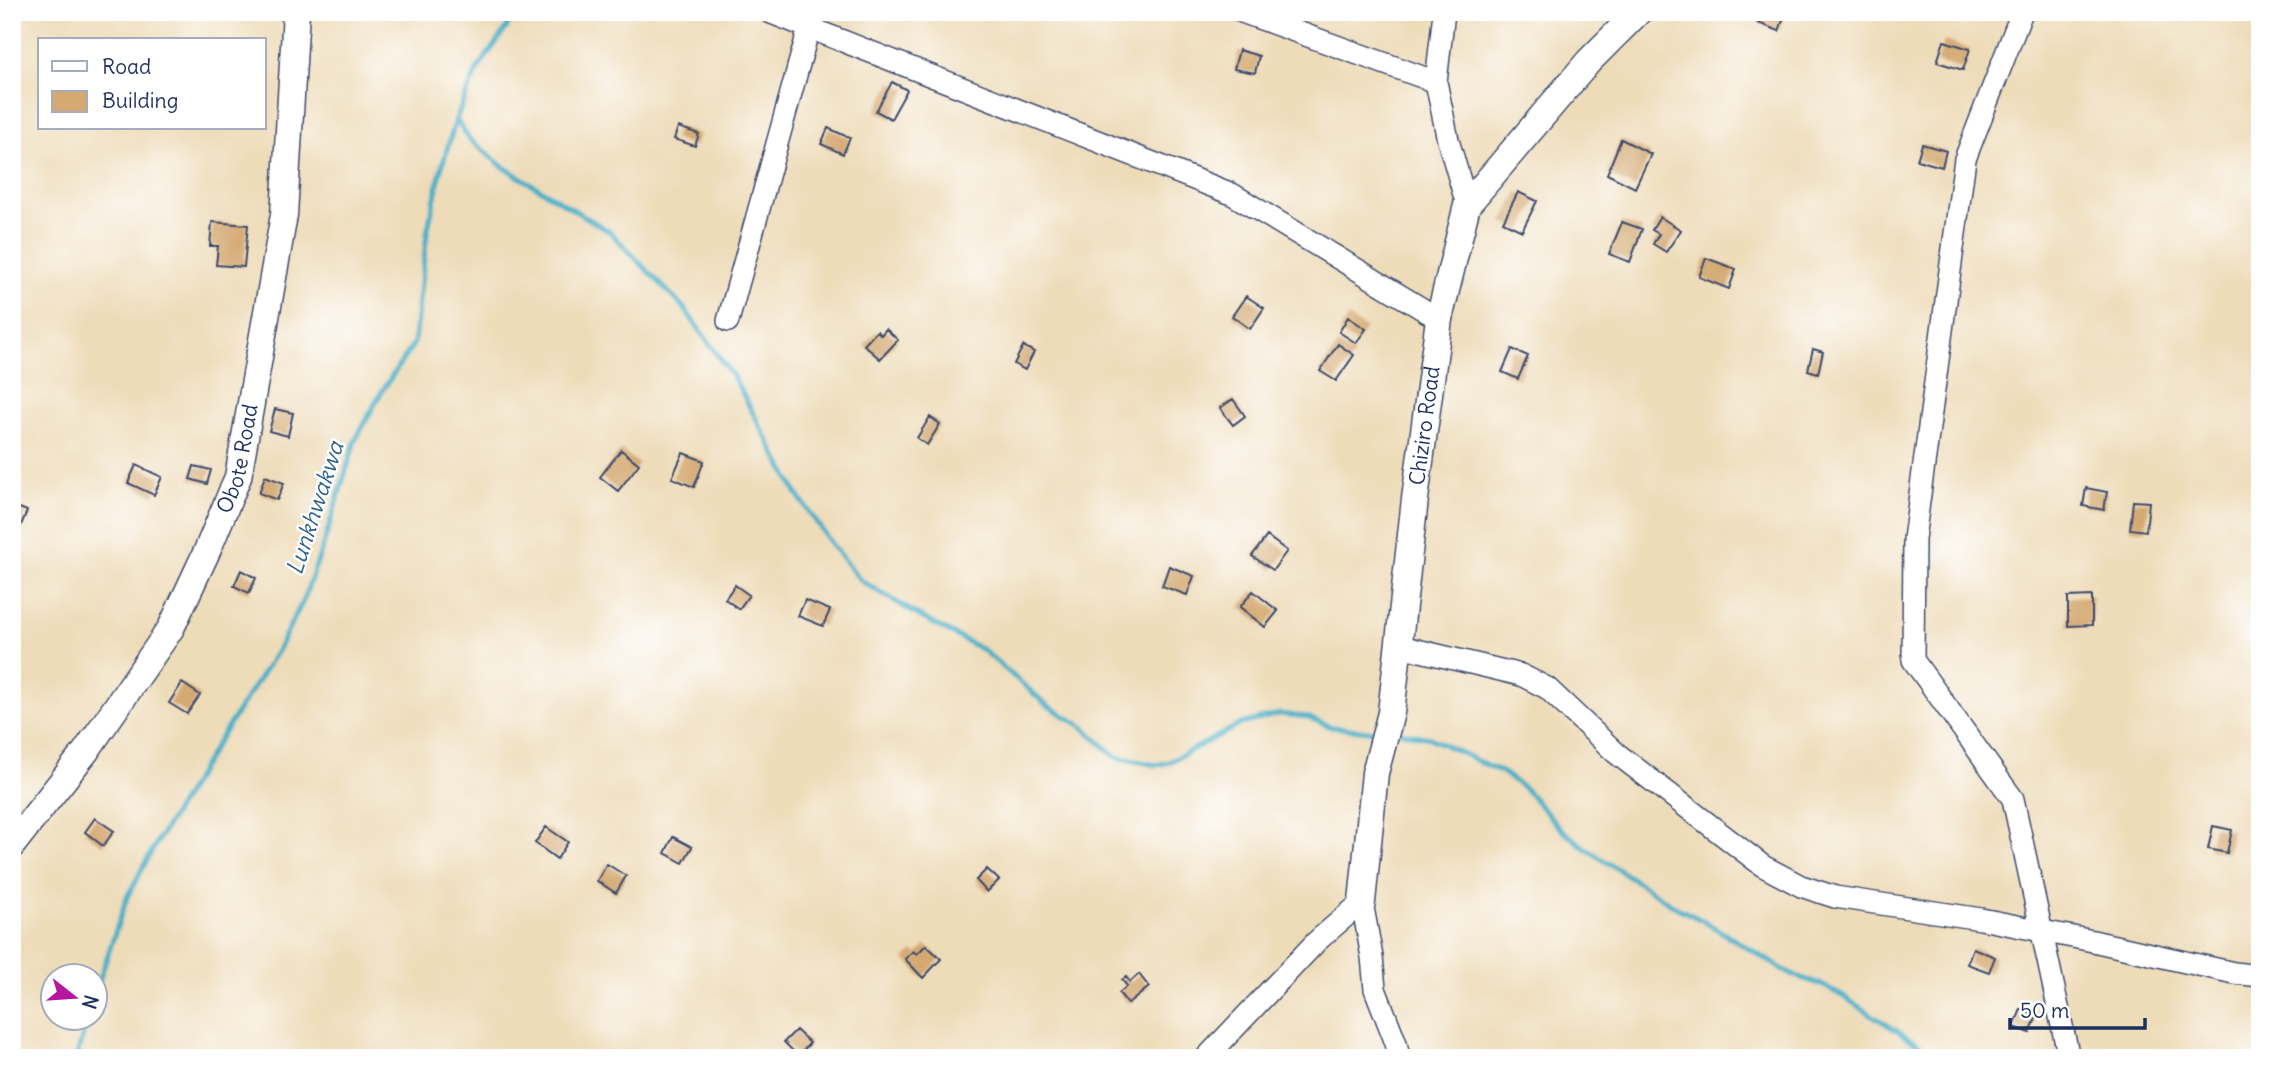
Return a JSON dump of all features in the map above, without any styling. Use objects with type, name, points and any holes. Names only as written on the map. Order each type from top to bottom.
[{"type":"street","name":"Obote Road","points":[[12,845],[86,751],[171,628],[238,477],[284,215],[296,12]]},
{"type":"street","points":[[769,12],[808,20],[1232,194],[1439,319]]},
{"type":"street","points":[[1242,12],[1436,82]]},
{"type":"street","points":[[1444,12],[1436,82],[1448,140],[1467,205]]},
{"type":"street","name":"Chiziro Road","points":[[1362,902],[1375,773],[1391,713],[1439,319],[1467,205],[1589,61],[1638,12]]},
{"type":"street","points":[[2022,12],[1965,159],[1914,539],[1913,660],[2013,799],[2069,1058]]},
{"type":"street","points":[[728,321],[808,20]]},
{"type":"street","points":[[1399,646],[1521,675],[1547,688],[1616,753],[1763,866],[1801,886],[1835,897],[2042,931],[2234,973],[2260,976]]},
{"type":"street","points":[[1206,1058],[1317,941],[1362,902]]},
{"type":"street","points":[[1362,902],[1375,989],[1396,1042],[1399,1058]]},
{"type":"building","points":[[1763,12],[1786,12],[1779,31],[1758,23]]},
{"type":"building","points":[[1944,41],[1970,49],[1963,70],[1937,62]]},
{"type":"building","points":[[1239,50],[1259,56],[1255,73],[1234,69]]},
{"type":"building","points":[[892,82],[907,90],[891,119],[876,111]]},
{"type":"building","points":[[678,127],[699,134],[695,146],[674,139]]},
{"type":"building","points":[[828,128],[850,138],[843,154],[821,144]]},
{"type":"building","points":[[1621,139],[1651,154],[1635,188],[1607,174]]},
{"type":"building","points":[[1922,144],[1946,151],[1942,167],[1917,160]]},
{"type":"building","points":[[1518,192],[1537,201],[1522,231],[1503,222]]},
{"type":"building","points":[[1660,217],[1681,230],[1666,252],[1653,244],[1659,234],[1652,230]]},
{"type":"building","points":[[212,222],[248,225],[244,267],[216,265],[218,246],[210,246]]},
{"type":"building","points":[[1622,222],[1642,229],[1630,262],[1609,254]]},
{"type":"building","points":[[1706,258],[1736,269],[1729,289],[1699,277]]},
{"type":"building","points":[[1246,296],[1264,308],[1250,329],[1232,316]]},
{"type":"building","points":[[1348,317],[1366,329],[1356,343],[1339,332]]},
{"type":"building","points":[[886,329],[898,340],[880,359],[864,345],[877,331],[881,335]]},
{"type":"building","points":[[1338,344],[1354,355],[1336,381],[1320,371]]},
{"type":"building","points":[[1023,346],[1034,352],[1025,370],[1014,364]]},
{"type":"building","points":[[1512,349],[1528,356],[1518,379],[1502,372]]},
{"type":"building","points":[[1813,349],[1823,352],[1818,373],[1808,370]]},
{"type":"building","points":[[1233,399],[1245,416],[1233,425],[1220,408]]},
{"type":"building","points":[[275,409],[293,413],[288,436],[269,431]]},
{"type":"building","points":[[930,417],[940,424],[927,445],[917,438]]},
{"type":"building","points":[[621,450],[639,464],[618,491],[600,477]]},
{"type":"building","points":[[683,453],[704,461],[694,487],[672,478]]},
{"type":"building","points":[[136,465],[162,477],[154,495],[128,483]]},
{"type":"building","points":[[194,466],[211,470],[207,484],[190,479]]},
{"type":"building","points":[[265,476],[284,483],[277,500],[259,493]]},
{"type":"building","points":[[2086,488],[2107,492],[2104,510],[2083,506]]},
{"type":"building","points":[[2133,501],[2149,502],[2146,531],[2130,529]]},
{"type":"building","points":[[12,505],[27,511],[19,530],[12,527]]},
{"type":"building","points":[[1267,536],[1287,551],[1273,570],[1252,556]]},
{"type":"building","points":[[1169,566],[1194,576],[1187,595],[1162,586]]},
{"type":"building","points":[[241,570],[256,578],[249,593],[234,586]]},
{"type":"building","points":[[735,585],[749,595],[739,609],[725,599]]},
{"type":"building","points":[[1253,591],[1278,611],[1265,627],[1240,607]]},
{"type":"building","points":[[2092,596],[2092,625],[2068,626],[2068,597]]},
{"type":"building","points":[[805,600],[830,610],[823,626],[798,616]]},
{"type":"building","points":[[182,683],[200,695],[187,714],[169,703]]},
{"type":"building","points":[[95,818],[114,831],[103,846],[85,832]]},
{"type":"building","points":[[2213,826],[2232,830],[2227,853],[2208,849]]},
{"type":"building","points":[[546,827],[568,842],[557,859],[535,843]]},
{"type":"building","points":[[673,837],[692,847],[683,863],[665,853]]},
{"type":"building","points":[[607,864],[626,876],[616,893],[597,881]]},
{"type":"building","points":[[987,869],[999,880],[987,892],[976,880]]},
{"type":"building","points":[[926,945],[941,959],[923,978],[905,959],[913,951],[917,954]]},
{"type":"building","points":[[1973,948],[1995,957],[1989,972],[1967,964]]},
{"type":"building","points":[[1139,974],[1149,987],[1128,1004],[1119,993],[1127,986],[1122,980],[1126,977],[1130,982]]},
{"type":"building","points":[[2021,1009],[2037,1016],[2030,1033],[2014,1027]]},
{"type":"building","points":[[796,1030],[810,1043],[798,1056],[784,1042]]},
{"type":"waterway","name":"Lunkhwakwa","points":[[105,962],[127,897],[154,847],[277,651],[303,601],[355,441],[382,391],[414,343],[427,233],[456,119],[477,70],[507,27],[512,12]]},
{"type":"waterway","points":[[456,119],[469,139],[502,166],[610,232],[684,308],[734,378],[797,494],[860,580],[983,650],[1047,705],[1083,727],[1116,757],[1156,765],[1169,762],[1241,724],[1279,714],[1307,717],[1331,727],[1378,732]]},
{"type":"waterway","points":[[1395,731],[1430,738],[1503,773],[1525,789],[1562,830],[1585,848],[1679,909],[1702,920],[1792,975],[1820,984],[1844,997],[1939,1058]]},
{"type":"waterway","name":"Lunkhwakwa","points":[[76,1058],[84,1032]]}]
